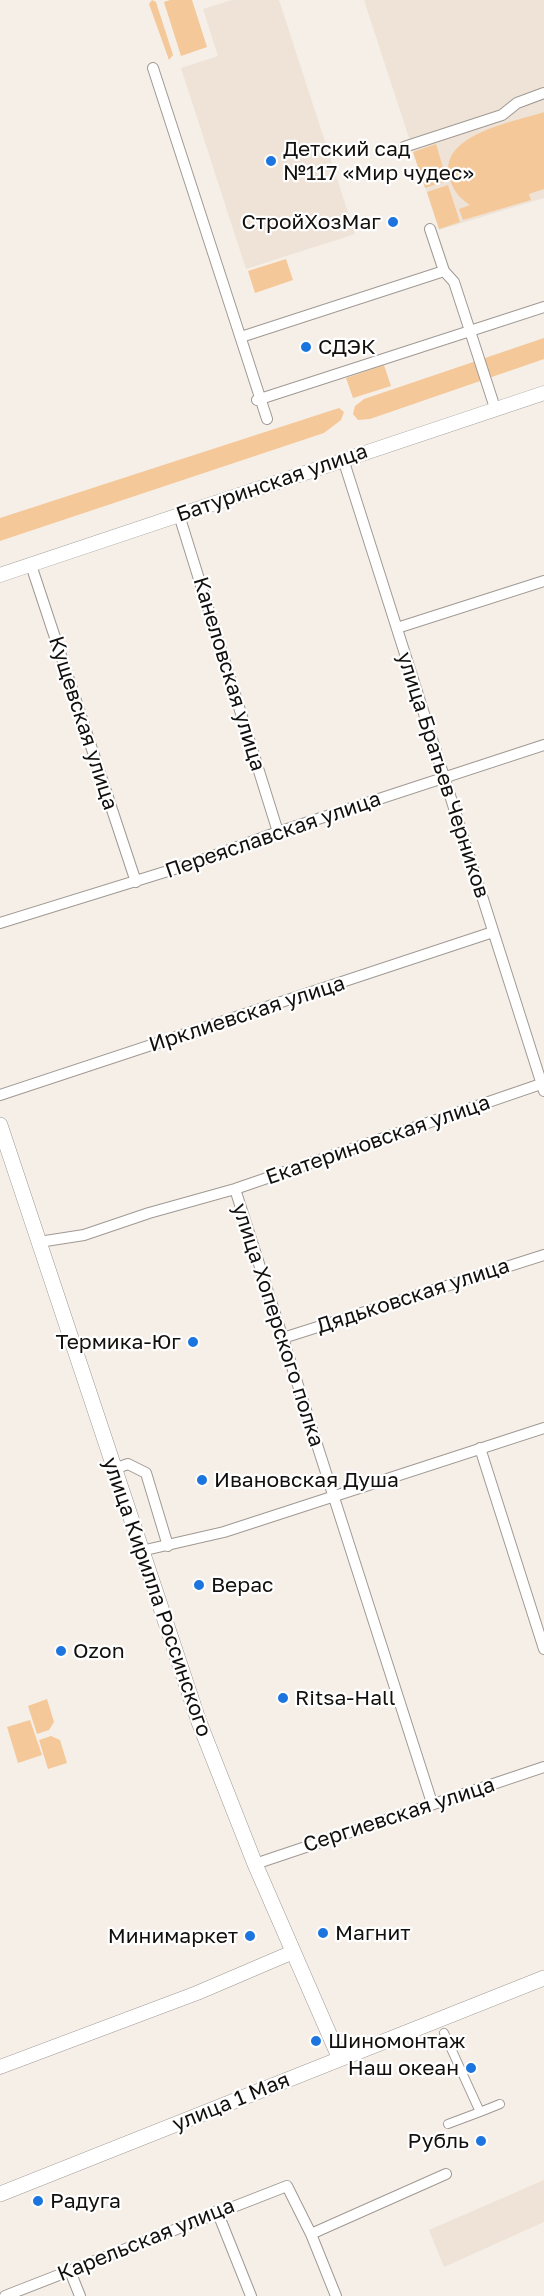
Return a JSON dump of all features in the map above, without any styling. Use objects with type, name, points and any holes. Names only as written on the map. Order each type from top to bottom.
[{"type":"main road","name":"улица Кирилла Россинского","points":[[0,1125],[199,1722],[255,1864],[340,2059]]},
{"type":"main road","name":"улица 1 Мая","points":[[0,2194],[544,1978]]},
{"type":"street","points":[[153,68],[267,419]]},
{"type":"street","points":[[404,147],[502,115],[517,103],[544,93]]},
{"type":"street","points":[[430,229],[444,271],[453,282],[495,408]]},
{"type":"street","points":[[241,338],[444,271]]},
{"type":"street","points":[[259,400],[544,307]]},
{"type":"street","name":"Батуринская улица","points":[[0,575],[544,393]]},
{"type":"street","name":"улица Братьев Черников","points":[[343,459],[543,1086]]},
{"type":"street","name":"Канеловская улица","points":[[179,515],[278,832]]},
{"type":"street","name":"Кущевская улица","points":[[31,565],[136,882]]},
{"type":"street","points":[[397,628],[544,581]]},
{"type":"street","name":"Переяславская улица","points":[[0,923],[136,882],[278,832],[544,745]]},
{"type":"street","name":"Ирклиевская улица","points":[[0,1095],[493,932]]},
{"type":"street","name":"Екатериновская улица","points":[[39,1242],[84,1235],[149,1213],[235,1190],[543,1086]]},
{"type":"street","name":"улица Хоперского полка","points":[[235,1190],[432,1803]]},
{"type":"street","name":"Дядьковская улица","points":[[283,1338],[544,1255]]},
{"type":"street","points":[[141,1551],[224,1532],[544,1428]]},
{"type":"street","points":[[480,1448],[544,1649]]},
{"type":"street","points":[[114,1469],[128,1464],[146,1473],[168,1546]]},
{"type":"street","name":"Сергиевская улица","points":[[255,1864],[544,1767]]},
{"type":"street","points":[[0,2067],[197,1993],[293,1952]]},
{"type":"street","points":[[444,2032],[480,2112]]},
{"type":"street","points":[[447,2124],[500,2104]]},
{"type":"street","points":[[336,2296],[311,2234],[446,2174]]},
{"type":"street","name":"Карельская улица","points":[[5,2296],[217,2211],[288,2186],[311,2234]]},
{"type":"street","points":[[217,2211],[250,2296]]},
{"type":"street","points":[[70,2271],[80,2296]]},
{"type":"shaded area","points":[[152,0],[156,2],[173,55],[169,60],[149,4]]},
{"type":"shaded area","points":[[192,0],[207,47],[181,56],[164,2]]},
{"type":"shaded area","name":"Детский сад №117 «Мир чудес»","points":[[232,0],[279,0],[355,234],[246,269],[181,68],[218,56],[203,9]]},
{"type":"shaded area","points":[[364,0],[544,0],[544,198],[439,230]]},
{"type":"shaded area","points":[[544,112],[544,189],[529,194],[531,200],[463,220],[459,209],[470,205],[456,193],[449,176],[449,162],[456,150],[467,140],[482,132]]},
{"type":"shaded area","points":[[436,144],[447,181],[425,188],[413,152]]},
{"type":"shaded area","points":[[448,185],[460,222],[439,229],[427,192]]},
{"type":"shaded area","points":[[286,259],[293,280],[255,293],[248,271]]},
{"type":"shaded area","points":[[544,338],[544,359],[370,419],[358,420],[353,414],[355,406],[364,399]]},
{"type":"shaded area","points":[[384,365],[391,386],[353,398],[346,378]]},
{"type":"shaded area","points":[[339,408],[344,412],[341,420],[324,433],[0,541],[0,518]]},
{"type":"shaded area","points":[[47,1699],[54,1722],[49,1730],[37,1734],[28,1706]]},
{"type":"shaded area","points":[[30,1720],[42,1755],[18,1763],[7,1727]]},
{"type":"shaded area","points":[[51,1736],[60,1740],[67,1763],[48,1769],[39,1740]]},
{"type":"shaded area","points":[[544,2180],[544,2222],[444,2267],[429,2230]]},
{"type":"place","name":"Детский сад №117 «Мир чудес»","points":[[271,161]]},
{"type":"place","name":"СтройХозМаг","points":[[393,222]]},
{"type":"place","name":"СДЭК","points":[[306,347]]},
{"type":"place","name":"Термика-Юг","points":[[193,1342]]},
{"type":"place","name":"Ивановская Душа","points":[[202,1480]]},
{"type":"place","name":"Верас","points":[[199,1585]]},
{"type":"place","name":"Ozon","points":[[61,1651]]},
{"type":"place","name":"Ritsa-Hall","points":[[283,1698]]},
{"type":"place","name":"Магнит","points":[[323,1933]]},
{"type":"place","name":"Минимаркет","points":[[250,1936]]},
{"type":"place","name":"Шиномонтаж","points":[[316,2041]]},
{"type":"place","name":"Наш океан","points":[[471,2068]]},
{"type":"place","name":"Рубль","points":[[481,2141]]},
{"type":"place","name":"Радуга","points":[[38,2201]]}]
